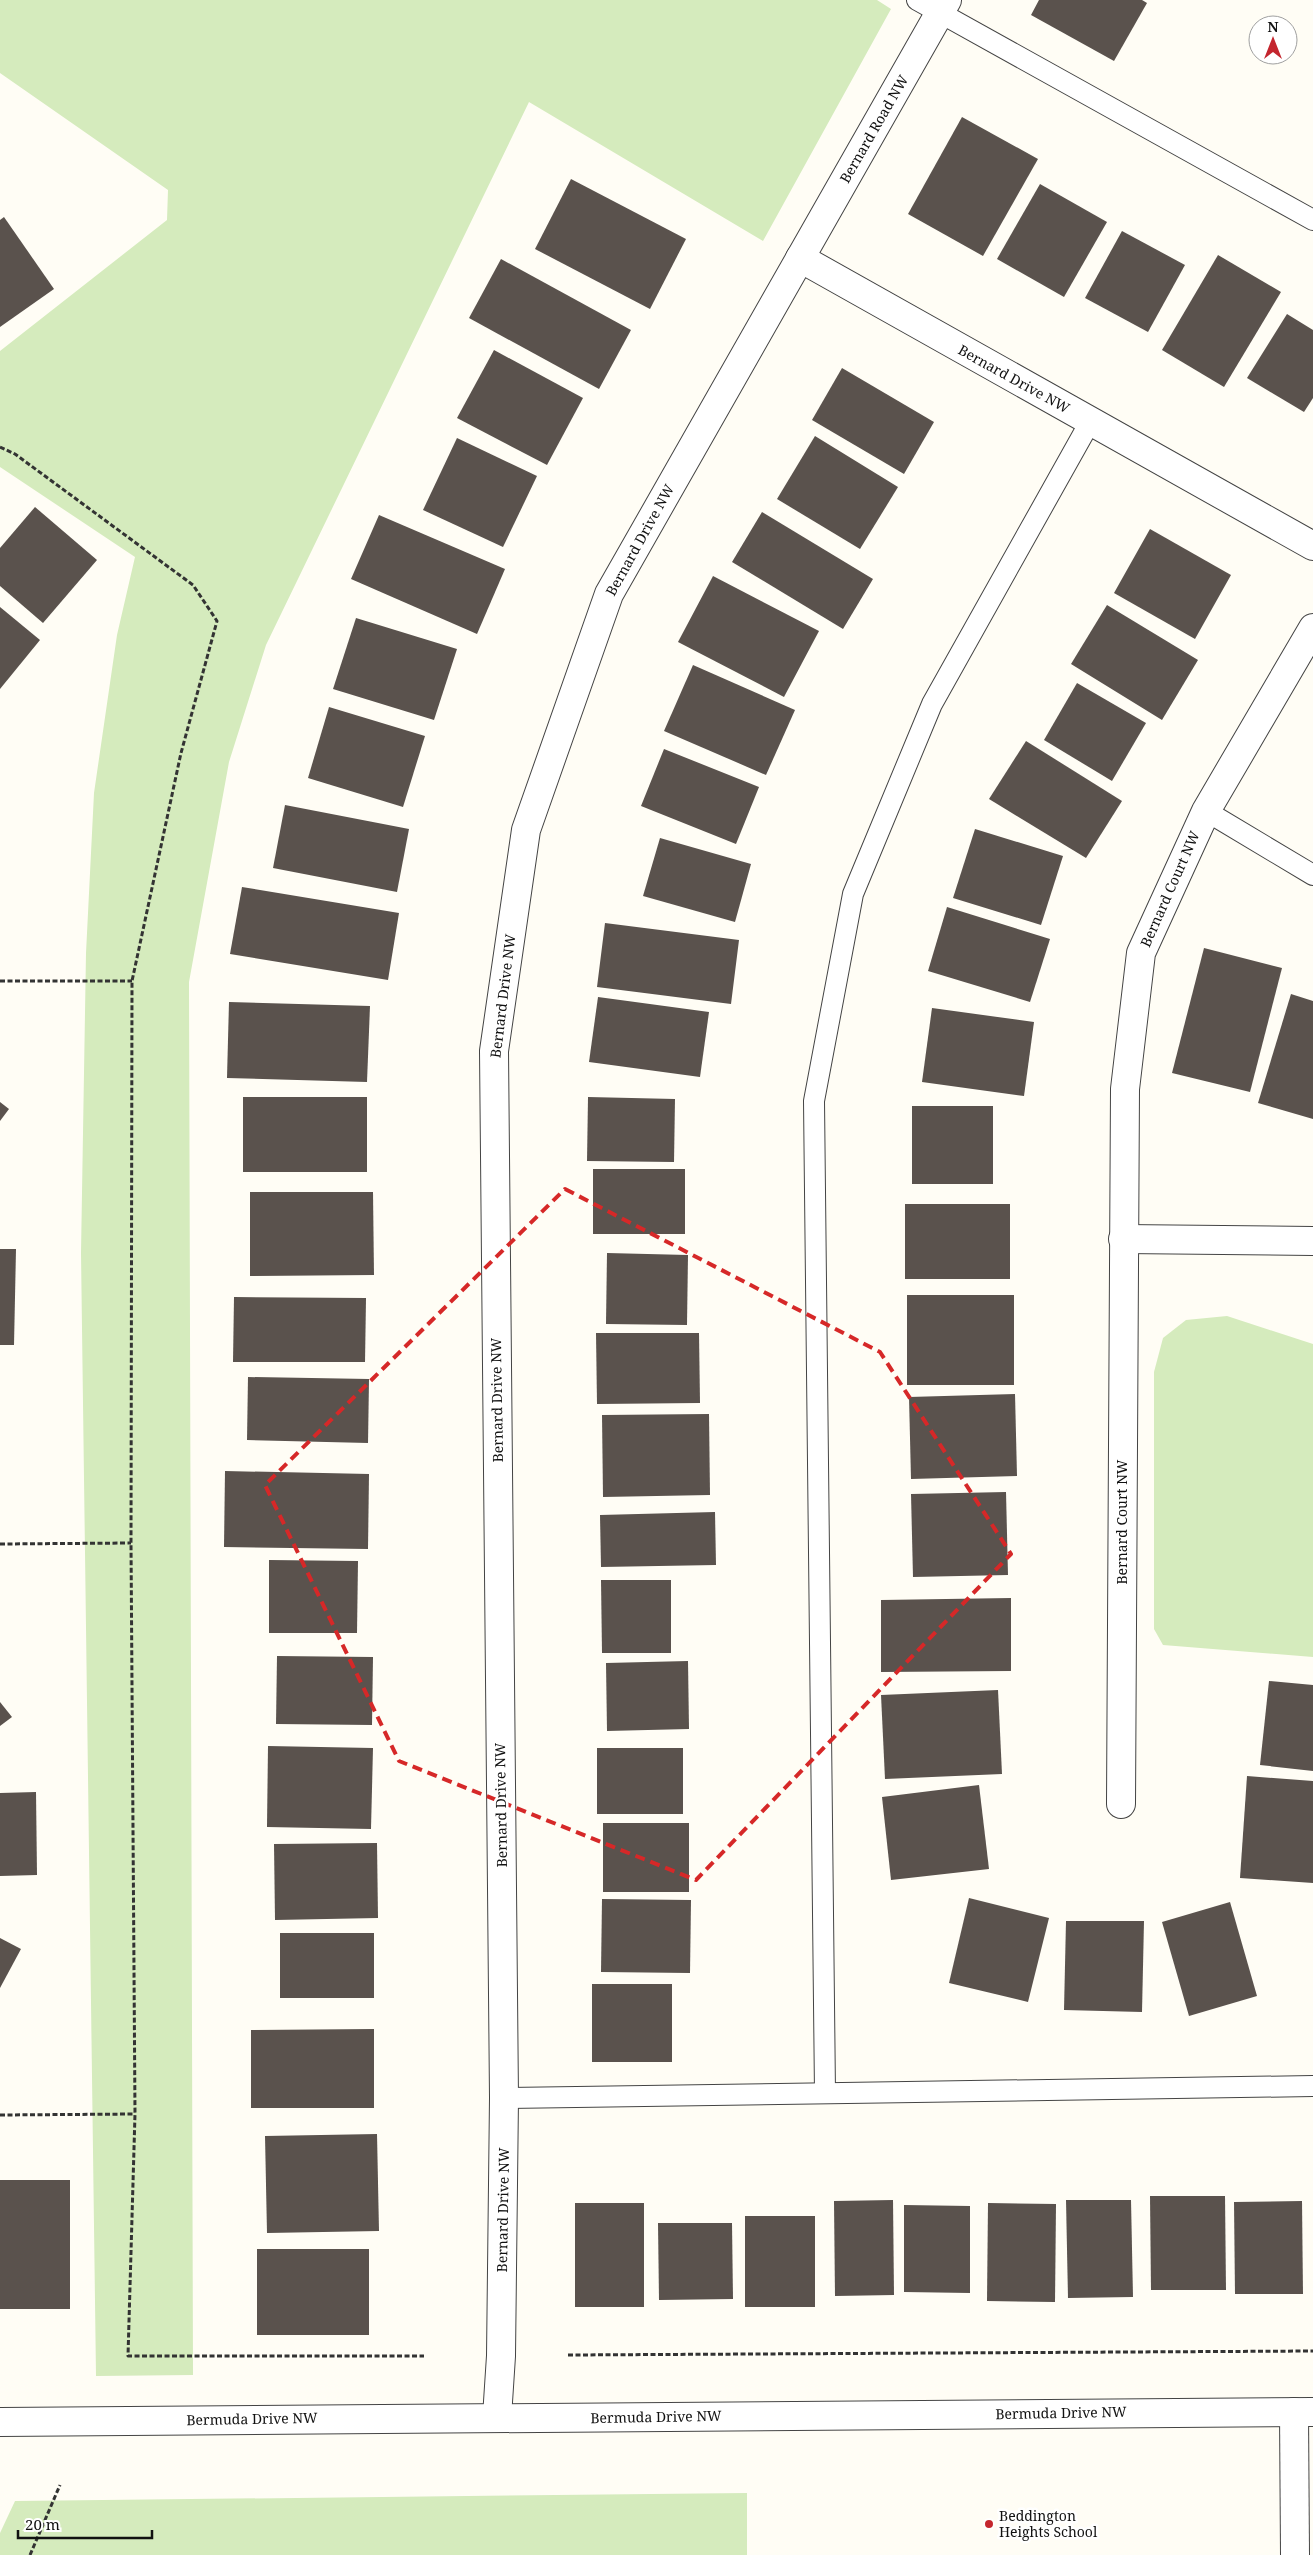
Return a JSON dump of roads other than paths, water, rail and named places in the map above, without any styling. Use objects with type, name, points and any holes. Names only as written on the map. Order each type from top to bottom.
[{"type":"street","name":"Bernard Road NW","points":[[800,258],[934,5]]},
{"type":"street","name":"Bernard Drive NW","points":[[497,2417],[501,2356],[504,2098],[494,1051],[526,830],[609,594],[800,258],[1313,546]]},
{"type":"street","name":"Bernard Court NW","points":[[1121,1804],[1125,1089],[1141,954],[1206,811],[1313,628]]},
{"type":"street","points":[[1123,1239],[1313,1241]]},
{"type":"street","points":[[1295,2555],[1303,2412]]},
{"type":"street","name":"Bermuda Drive NW","points":[[0,2422],[1303,2412]]},
{"type":"lane","points":[[934,5],[1313,220]]},
{"type":"lane","points":[[825,2093],[814,1101],[853,894],[932,704],[1090,422]]},
{"type":"lane","points":[[1206,811],[1313,875]]},
{"type":"lane","points":[[504,2098],[1313,2086]]},
{"type":"place","name":"Beddington Heights School","points":[[989,2524]]}]
